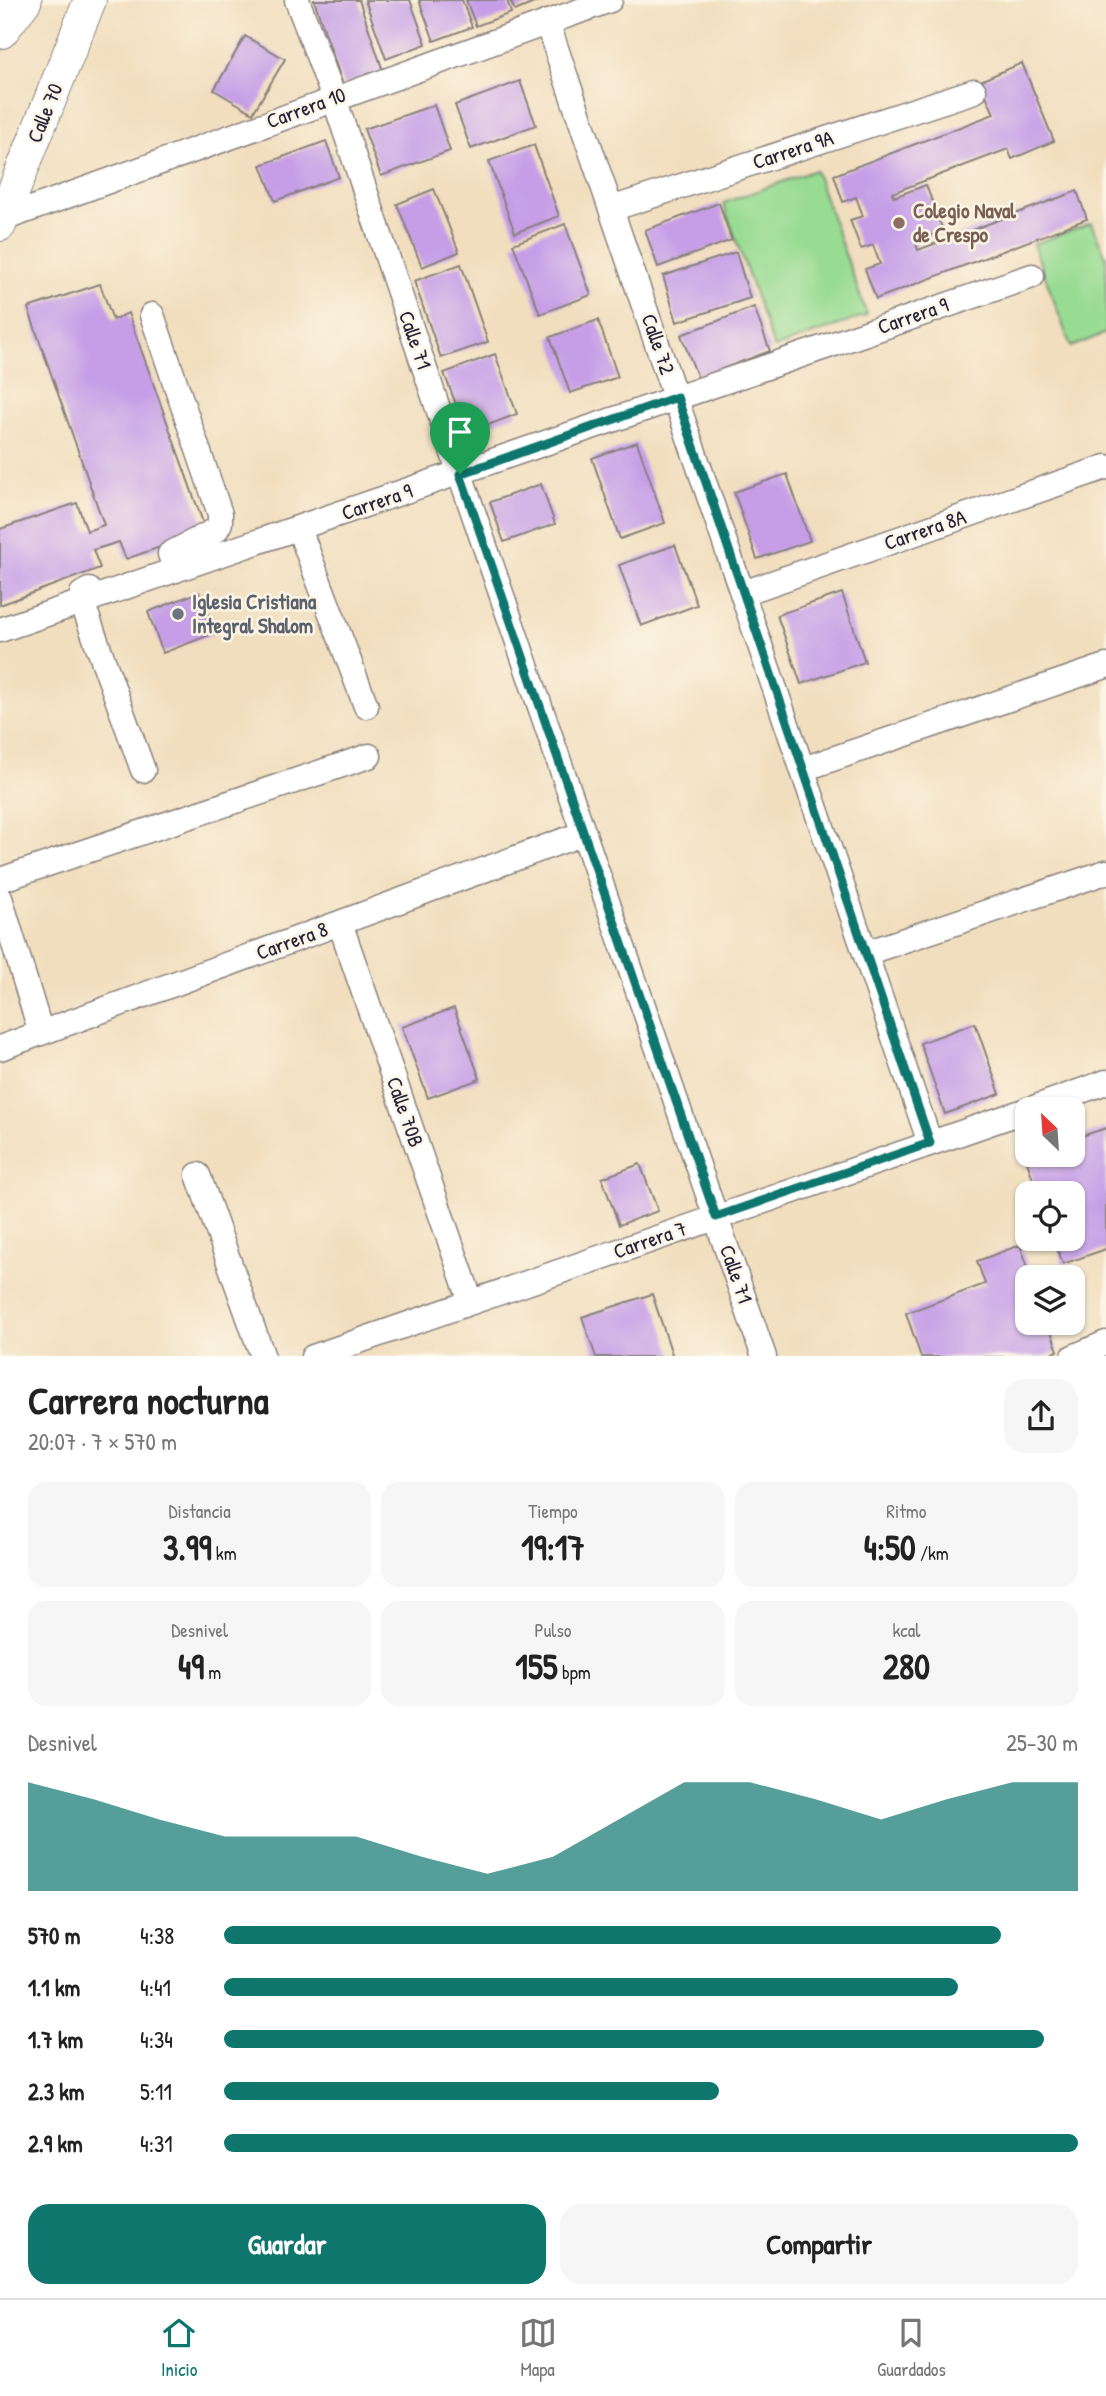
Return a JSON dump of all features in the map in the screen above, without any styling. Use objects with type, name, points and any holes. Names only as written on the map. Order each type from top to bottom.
[{"type":"highway","points":[[0,30],[23,0]]},
{"type":"main road","name":"Calle 70","points":[[1,222],[90,0]]},
{"type":"street","name":"Calle 71","points":[[297,0],[334,98],[460,474],[764,1356]]},
{"type":"street","name":"Carrera 10","points":[[1,222],[608,0]]},
{"type":"street","name":"Calle 72","points":[[547,22],[930,1143]]},
{"type":"street","name":"Carrera 9A","points":[[611,209],[974,91]]},
{"type":"street","name":"Carrera 9","points":[[0,630],[82,602],[171,556],[299,529],[1032,276]]},
{"type":"street","points":[[152,315],[220,514],[220,523],[216,530],[171,556]]},
{"type":"street","name":"Carrera 8A","points":[[743,593],[1106,467]]},
{"type":"street","points":[[299,529],[366,706]]},
{"type":"street","points":[[82,602],[143,770]]},
{"type":"street","points":[[803,769],[1106,666]]},
{"type":"street","points":[[0,880],[369,756]]},
{"type":"street","name":"Carrera 8","points":[[0,1048],[584,833]]},
{"type":"street","points":[[866,953],[1106,872]]},
{"type":"street","points":[[0,898],[41,1033]]},
{"type":"street","name":"Calle 70B","points":[[340,923],[471,1302]]},
{"type":"street","name":"Carrera 7","points":[[1064,1097],[1106,1082]]},
{"type":"street","name":"Carrera 7","points":[[313,1356],[1015,1114]]},
{"type":"street","points":[[198,1175],[263,1356]]},
{"type":"street","points":[[1073,1356],[1106,1343]]},
{"type":"green space","points":[[815,170],[867,315],[774,348],[723,203]]},
{"type":"green space","points":[[1091,223],[1106,257],[1106,333],[1071,347],[1033,244]]},
{"type":"building","points":[[314,0],[359,0],[383,71],[343,85]]},
{"type":"building","points":[[365,0],[410,0],[426,44],[386,59]]},
{"type":"building","points":[[419,0],[462,0],[472,27],[434,41]]},
{"type":"building","points":[[466,0],[507,0],[511,13],[476,26]]},
{"type":"building","points":[[510,0],[541,0],[515,11]]},
{"type":"building","points":[[245,36],[285,59],[253,113],[214,90]]},
{"type":"building","points":[[1022,63],[1054,141],[1012,159],[1008,149],[892,193],[894,197],[926,185],[943,231],[915,241],[918,250],[1077,191],[1087,219],[876,299],[865,269],[880,264],[873,245],[861,249],[850,220],[863,216],[856,197],[843,202],[834,175],[994,114],[980,81]]},
{"type":"building","points":[[520,81],[536,125],[471,149],[455,105]]},
{"type":"building","points":[[434,105],[450,151],[381,176],[364,129]]},
{"type":"building","points":[[326,141],[339,177],[275,201],[261,165]]},
{"type":"building","points":[[534,145],[559,216],[515,233],[489,161]]},
{"type":"building","points":[[434,189],[459,252],[422,267],[397,204]]},
{"type":"building","points":[[719,203],[732,240],[658,267],[645,230]]},
{"type":"building","points":[[565,224],[591,295],[540,314],[513,244]]},
{"type":"building","points":[[736,252],[750,298],[677,322],[663,276]]},
{"type":"building","points":[[461,264],[488,342],[441,358],[414,281]]},
{"type":"building","points":[[100,284],[113,320],[128,313],[206,531],[126,559],[119,542],[93,550],[100,568],[0,605],[0,529],[77,503],[87,531],[104,525],[28,308]]},
{"type":"building","points":[[754,307],[770,351],[698,378],[681,335]]},
{"type":"building","points":[[598,320],[618,377],[570,393],[550,337]]},
{"type":"building","points":[[495,354],[517,414],[467,433],[444,373]]},
{"type":"building","points":[[637,442],[665,523],[620,539],[592,458]]},
{"type":"building","points":[[787,474],[810,541],[757,559],[734,492]]},
{"type":"building","points":[[541,484],[555,524],[504,542],[490,502]]},
{"type":"building","points":[[675,545],[697,605],[641,626],[619,565]]},
{"type":"building","points":[[199,592],[215,633],[163,653],[148,612]]},
{"type":"building","points":[[842,593],[865,662],[801,684],[777,615]]},
{"type":"building","points":[[454,1008],[480,1079],[428,1098],[402,1027]]},
{"type":"building","points":[[975,1023],[1000,1094],[945,1114],[920,1043]]},
{"type":"building","points":[[1106,1128],[1106,1249],[1063,1264],[1058,1251],[1085,1251],[1085,1181],[1034,1181],[1029,1167],[1085,1167],[1085,1135]]},
{"type":"building","points":[[640,1164],[658,1211],[619,1225],[602,1178]]},
{"type":"building","points":[[1015,1247],[1015,1251],[1022,1251],[1027,1265],[1015,1265],[1015,1335],[1052,1335],[1058,1351],[1045,1356],[921,1356],[906,1313],[985,1284],[977,1261]]},
{"type":"building","points":[[652,1294],[673,1356],[596,1356],[582,1317]]},
{"type":"place","name":"Colegio Naval de Crespo","points":[[899,223]]},
{"type":"place","name":"Iglesia Cristiana Integral Shalom","points":[[178,614]]},
{"type":"route","points":[[677,397],[930,1143],[716,1217],[460,474],[677,397]]}]
